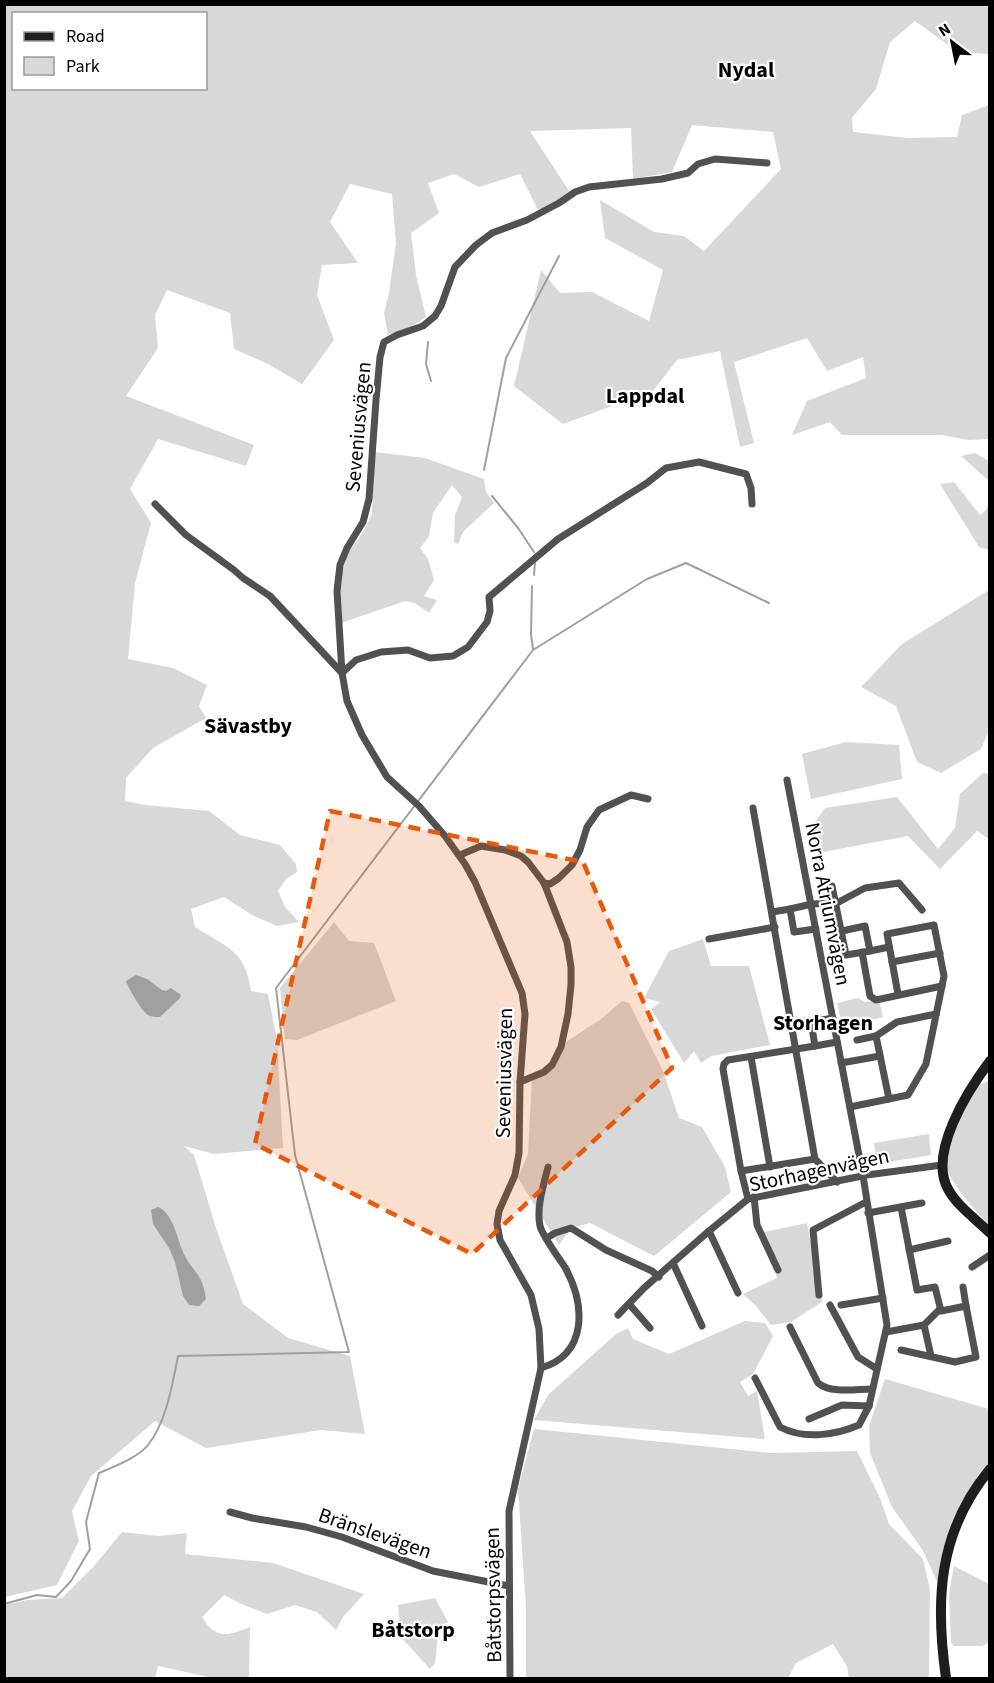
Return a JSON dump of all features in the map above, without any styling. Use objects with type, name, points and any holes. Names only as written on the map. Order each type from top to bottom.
[{"type":"street","name":"Seveniusvägen","points":[[509,1511],[541,1368],[539,1329],[531,1295],[500,1240],[497,1224],[499,1211],[515,1175],[519,1153],[520,1082],[525,1014],[522,993],[475,882],[460,855],[418,806],[387,777],[362,735],[347,701],[342,673],[337,591],[340,565],[347,548],[363,522],[369,499],[380,357],[384,342],[423,326],[435,316],[455,267],[476,245],[492,233],[527,220],[575,192],[589,187],[662,179],[688,173],[698,164],[715,159],[767,163]]},
{"type":"street","points":[[155,504],[186,535],[270,596],[342,673],[356,660],[381,652],[408,650],[430,658],[453,656],[468,647],[487,622],[490,611],[489,597],[498,587],[558,539],[647,483],[666,468],[699,462],[746,474],[751,488],[752,504]]},
{"type":"street","name":"Norra Atriumvägen","points":[[787,780],[862,1176],[887,1325],[868,1406]]},
{"type":"street","points":[[544,883],[550,884],[572,865],[580,850],[587,827],[599,810],[631,795],[648,799]]},
{"type":"street","points":[[753,808],[815,1159],[837,1182]]},
{"type":"street","points":[[460,855],[481,846],[505,850],[528,862],[544,883],[567,942],[572,967],[568,1014],[561,1047],[552,1065],[537,1076],[520,1082]]},
{"type":"street","points":[[772,912],[812,904],[837,903],[865,888],[899,883],[922,909]]},
{"type":"street","points":[[832,886],[846,955],[889,947]]},
{"type":"street","points":[[790,909],[795,932]]},
{"type":"street","points":[[849,1107],[908,1095],[926,1064],[944,976],[934,925],[887,934],[898,994]]},
{"type":"street","points":[[842,931],[865,926],[870,996],[876,999],[942,986]]},
{"type":"street","points":[[709,939],[775,931],[795,932],[816,929]]},
{"type":"street","points":[[892,962],[939,953]]},
{"type":"street","points":[[857,1040],[876,1036],[897,1022],[936,1014]]},
{"type":"street","points":[[816,1046],[811,1022],[833,1018]]},
{"type":"street","points":[[876,1036],[889,1099]]},
{"type":"street","points":[[778,1270],[757,1225],[751,1198],[741,1172],[724,1064],[728,1060],[837,1042]]},
{"type":"street","points":[[841,1064],[880,1056]]},
{"type":"street","points":[[751,1057],[770,1167]]},
{"type":"street","points":[[990,1061],[953,1121],[945,1144],[942,1165],[946,1186],[955,1199],[990,1233]]},
{"type":"street","points":[[741,1172],[815,1159]]},
{"type":"street","name":"Storhagenvägen","points":[[618,1315],[644,1288],[751,1198],[862,1176],[942,1165]]},
{"type":"street","points":[[541,1368],[552,1365],[574,1343],[580,1312],[567,1272],[540,1226],[540,1209],[548,1167]]},
{"type":"street","points":[[819,1295],[813,1230],[866,1202]]},
{"type":"street","points":[[868,1213],[922,1203]]},
{"type":"street","points":[[901,1207],[917,1290],[935,1287],[940,1309]]},
{"type":"street","points":[[547,1238],[571,1228],[591,1242],[652,1271],[659,1277]]},
{"type":"street","points":[[709,1231],[738,1293]]},
{"type":"street","points":[[909,1250],[948,1241]]},
{"type":"street","points":[[972,1267],[990,1255]]},
{"type":"street","points":[[673,1263],[702,1326]]},
{"type":"street","points":[[901,1350],[955,1362],[976,1357],[963,1287]]},
{"type":"street","points":[[841,1305],[883,1298]]},
{"type":"street","points":[[630,1305],[650,1328]]},
{"type":"street","points":[[830,1305],[858,1357],[877,1369]]},
{"type":"street","points":[[940,1309],[941,1311],[966,1306]]},
{"type":"street","points":[[886,1332],[924,1325],[940,1309]]},
{"type":"street","points":[[924,1325],[931,1356]]},
{"type":"street","points":[[790,1327],[813,1373],[823,1387],[872,1389]]},
{"type":"street","points":[[754,1378],[780,1427],[787,1431],[801,1434],[852,1433],[859,1425],[868,1406],[842,1405],[809,1419]]},
{"type":"street","points":[[946,1678],[941,1641],[942,1576],[945,1560],[952,1534],[964,1507],[990,1468]]},
{"type":"street","name":"Båtstorpsvägen","points":[[509,1511],[510,1678]]},
{"type":"street","name":"Bränslevägen","points":[[230,1512],[306,1527],[433,1571],[509,1586]]},
{"type":"highlighted area","points":[[330,811],[583,862],[672,1068],[472,1254],[255,1144]]},
{"type":"green space","points":[[4,5],[990,5],[989,54],[958,52],[915,21],[890,42],[876,89],[852,118],[853,132],[908,138],[957,137],[962,115],[989,105],[989,439],[969,440],[941,435],[842,435],[830,422],[792,435],[807,401],[866,378],[863,357],[827,371],[807,338],[734,362],[754,443],[740,447],[720,351],[677,360],[653,391],[563,424],[514,386],[541,270],[560,293],[592,292],[649,321],[663,270],[605,238],[600,200],[654,232],[684,236],[704,251],[781,169],[773,132],[692,125],[672,172],[633,179],[631,128],[530,131],[569,191],[555,202],[538,210],[520,174],[479,187],[454,174],[428,183],[439,213],[411,233],[416,275],[426,317],[411,327],[388,335],[384,313],[396,243],[392,194],[350,184],[330,222],[358,263],[322,265],[317,295],[334,340],[302,384],[268,364],[234,349],[230,313],[167,290],[155,315],[158,348],[126,396],[254,445],[246,466],[158,439],[130,489],[151,523],[135,583],[128,659],[173,668],[207,685],[199,706],[206,718],[153,748],[126,778],[125,801],[209,811],[240,835],[280,845],[296,864],[297,872],[286,879],[278,891],[285,907],[299,922],[277,926],[252,915],[224,897],[191,909],[195,927],[225,945],[239,958],[248,977],[251,991],[268,994],[277,1040],[283,1148],[214,1154],[184,1146],[194,1155],[215,1225],[243,1304],[288,1338],[350,1356],[365,1434],[321,1430],[206,1448],[155,1421],[91,1476],[72,1511],[79,1541],[57,1585],[5,1597]]},
{"type":"green space","points":[[374,452],[425,458],[484,479],[486,492],[494,503],[463,532],[458,544],[454,542],[455,515],[462,497],[452,485],[433,513],[429,536],[420,548],[428,559],[434,580],[424,596],[437,600],[429,613],[415,603],[405,601],[341,623],[340,577],[349,551],[362,534],[372,514]]},
{"type":"green space","points":[[975,453],[989,461],[989,481],[961,456]]},
{"type":"green space","points":[[954,482],[980,515],[989,503],[989,550],[979,547],[940,484]]},
{"type":"green space","points":[[989,590],[989,730],[981,749],[941,773],[917,762],[896,706],[861,687],[902,644]]},
{"type":"green space","points":[[846,742],[899,745],[902,779],[811,799],[802,754]]},
{"type":"green space","points":[[983,773],[989,774],[989,839],[977,831],[940,869],[908,836],[818,853],[811,828],[825,808],[897,797],[938,849],[955,828],[960,794]]},
{"type":"green space","points":[[334,922],[349,941],[374,943],[396,1001],[297,1040],[285,1039],[280,988]]},
{"type":"green space","points":[[703,939],[711,966],[749,966],[770,1045],[711,1056],[701,1063],[694,1051],[684,1063],[651,1009],[660,1002],[644,998],[669,951]]},
{"type":"green space","points":[[858,998],[865,1002],[879,1000],[883,1017],[843,1028],[837,1003]]},
{"type":"green space","points":[[622,1001],[629,1003],[663,1071],[679,1118],[702,1127],[725,1167],[731,1192],[654,1256],[590,1223],[571,1228],[559,1245],[518,1178],[528,1154],[532,1076],[557,1057],[566,1042],[601,1019]]},
{"type":"green space","points":[[989,1081],[989,1225],[956,1186],[944,1161],[944,1154],[951,1134],[977,1085]]},
{"type":"green space","points":[[929,1134],[931,1155],[877,1164],[874,1143]]},
{"type":"green space","points":[[807,1223],[822,1302],[791,1322],[771,1325],[743,1294],[777,1278],[764,1232]]},
{"type":"green space","points":[[745,1321],[765,1323],[773,1336],[753,1374],[740,1382],[748,1396],[757,1391],[765,1439],[534,1420],[548,1395],[616,1334],[628,1328],[633,1339],[669,1354]]},
{"type":"green space","points":[[885,1379],[989,1409],[989,1462],[977,1476],[950,1530],[941,1590],[922,1549],[892,1507],[870,1453],[869,1426]]},
{"type":"green space","points":[[534,1429],[771,1453],[857,1451],[880,1498],[889,1524],[923,1559],[930,1590],[929,1678],[849,1678],[847,1666],[833,1644],[796,1663],[788,1678],[526,1678],[526,1608],[518,1489]]},
{"type":"green space","points":[[122,1532],[159,1536],[187,1533],[185,1554],[273,1563],[364,1594],[343,1617],[336,1630],[317,1612],[295,1605],[267,1614],[224,1595],[202,1617],[212,1630],[218,1633],[229,1634],[250,1627],[249,1678],[213,1678],[158,1666],[155,1678],[5,1678],[5,1605],[27,1600],[62,1598],[94,1566]]},
{"type":"green space","points":[[954,1566],[989,1584],[990,1636],[987,1644],[954,1646],[951,1643],[949,1593]]},
{"type":"green space","points":[[435,1598],[448,1622],[439,1627],[435,1663],[430,1669],[401,1637],[398,1605]]},
{"type":"shaded area","points":[[136,975],[147,979],[162,990],[166,991],[171,988],[181,995],[180,998],[160,1017],[150,1016],[140,1006],[126,981]]},
{"type":"shaded area","points":[[158,1207],[171,1220],[186,1259],[200,1278],[205,1290],[206,1299],[199,1306],[189,1305],[183,1296],[175,1262],[169,1248],[153,1224],[151,1210]]},
{"type":"waterway","points":[[484,470],[506,358],[559,256]]},
{"type":"waterway","points":[[428,342],[426,364],[431,381]]},
{"type":"waterway","points":[[492,496],[534,552]]},
{"type":"waterway","points":[[534,575],[535,562]]},
{"type":"waterway","points":[[4,1604],[37,1595],[56,1597],[71,1581],[90,1549],[86,1522],[99,1473],[139,1454],[148,1445],[160,1425],[168,1402],[178,1356],[349,1352],[295,1155],[276,988],[533,650],[647,579],[686,563],[769,603]]},
{"type":"waterway","points":[[532,586],[533,649]]},
{"type":"district","name":"Nydal","points":[[746,69]]},
{"type":"district","name":"Lappdal","points":[[645,395]]},
{"type":"district","name":"Sävastby","points":[[248,725]]},
{"type":"district","name":"Storhagen","points":[[823,1022]]},
{"type":"district","name":"Båtstorp","points":[[413,1629]]}]
